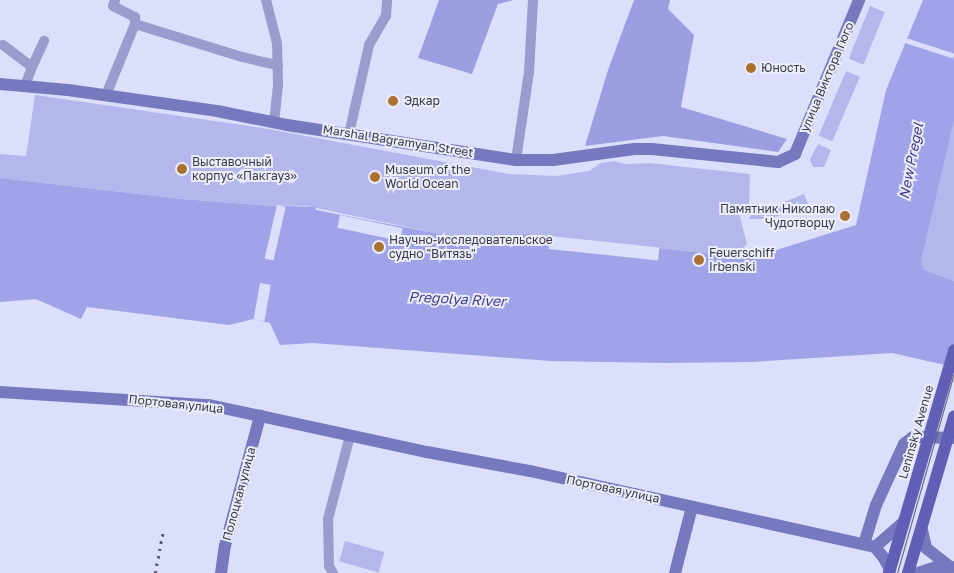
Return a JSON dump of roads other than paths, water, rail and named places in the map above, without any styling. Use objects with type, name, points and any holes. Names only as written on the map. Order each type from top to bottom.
[{"type":"main road","name":"Leninsky Avenue","points":[[889,572],[954,350]]},
{"type":"main road","points":[[908,573],[954,417]]},
{"type":"street","points":[[106,95],[135,24],[135,17],[114,6],[115,0]]},
{"type":"street","points":[[266,0],[277,43],[278,65],[274,122]]},
{"type":"street","points":[[349,134],[369,45],[386,16],[386,0]]},
{"type":"street","points":[[516,160],[529,72],[533,0]]},
{"type":"street","name":"улица Виктора Гюго","points":[[795,154],[859,0]]},
{"type":"street","points":[[135,24],[242,57],[278,65]]},
{"type":"street","points":[[25,86],[44,41]]},
{"type":"street","points":[[3,45],[32,67]]},
{"type":"street","name":"Marshal Bagramyan Street","points":[[0,84],[106,95],[516,160],[553,160],[634,149],[680,151],[778,162],[795,154]]},
{"type":"street","name":"Портовая улица","points":[[0,392],[209,405],[350,436],[530,471],[869,546]]},
{"type":"street","name":"Полоцкая улица","points":[[221,573],[226,546],[260,416]]},
{"type":"street","points":[[333,573],[329,566],[328,519],[350,436]]},
{"type":"street","points":[[869,546],[876,505],[904,444],[913,437],[954,438]]},
{"type":"street","points":[[675,573],[692,507]]},
{"type":"street","points":[[869,546],[904,522]]},
{"type":"street","points":[[922,530],[926,548],[951,567]]},
{"type":"street","points":[[869,546],[884,558],[889,572]]},
{"type":"street","points":[[918,573],[928,569],[951,567]]},
{"type":"water","points":[[923,0],[954,0],[954,121],[921,262],[925,270],[954,281],[954,367],[892,353],[752,362],[664,363],[550,361],[313,343],[280,345],[270,323],[253,319],[229,325],[87,307],[81,319],[36,299],[0,302],[0,178],[182,199],[315,207],[316,210],[445,235],[527,234],[751,258],[856,225],[886,90]]},
{"type":"tram line","points":[[897,573],[954,373]]},
{"type":"railway","points":[[155,573],[163,532]]},
{"type":"place","name":"Юность","points":[[751,68]]},
{"type":"place","name":"Эдкар","points":[[393,101]]},
{"type":"place","name":"Выставочный корпус «Пакгауз»","points":[[182,169]]},
{"type":"place","name":"Museum of the World Ocean","points":[[375,177]]},
{"type":"place","name":"Памятник Николаю Чудотворцу","points":[[845,216]]},
{"type":"place","name":"Научно-исследовательское судно \"Витязь\"","points":[[379,247]]},
{"type":"place","name":"Feuerschiff Irbenski","points":[[699,260]]},
{"type":"water label","name":"New Pregel","points":[[911,161]]},
{"type":"water label","name":"Pregolya River","points":[[457,299]]}]
